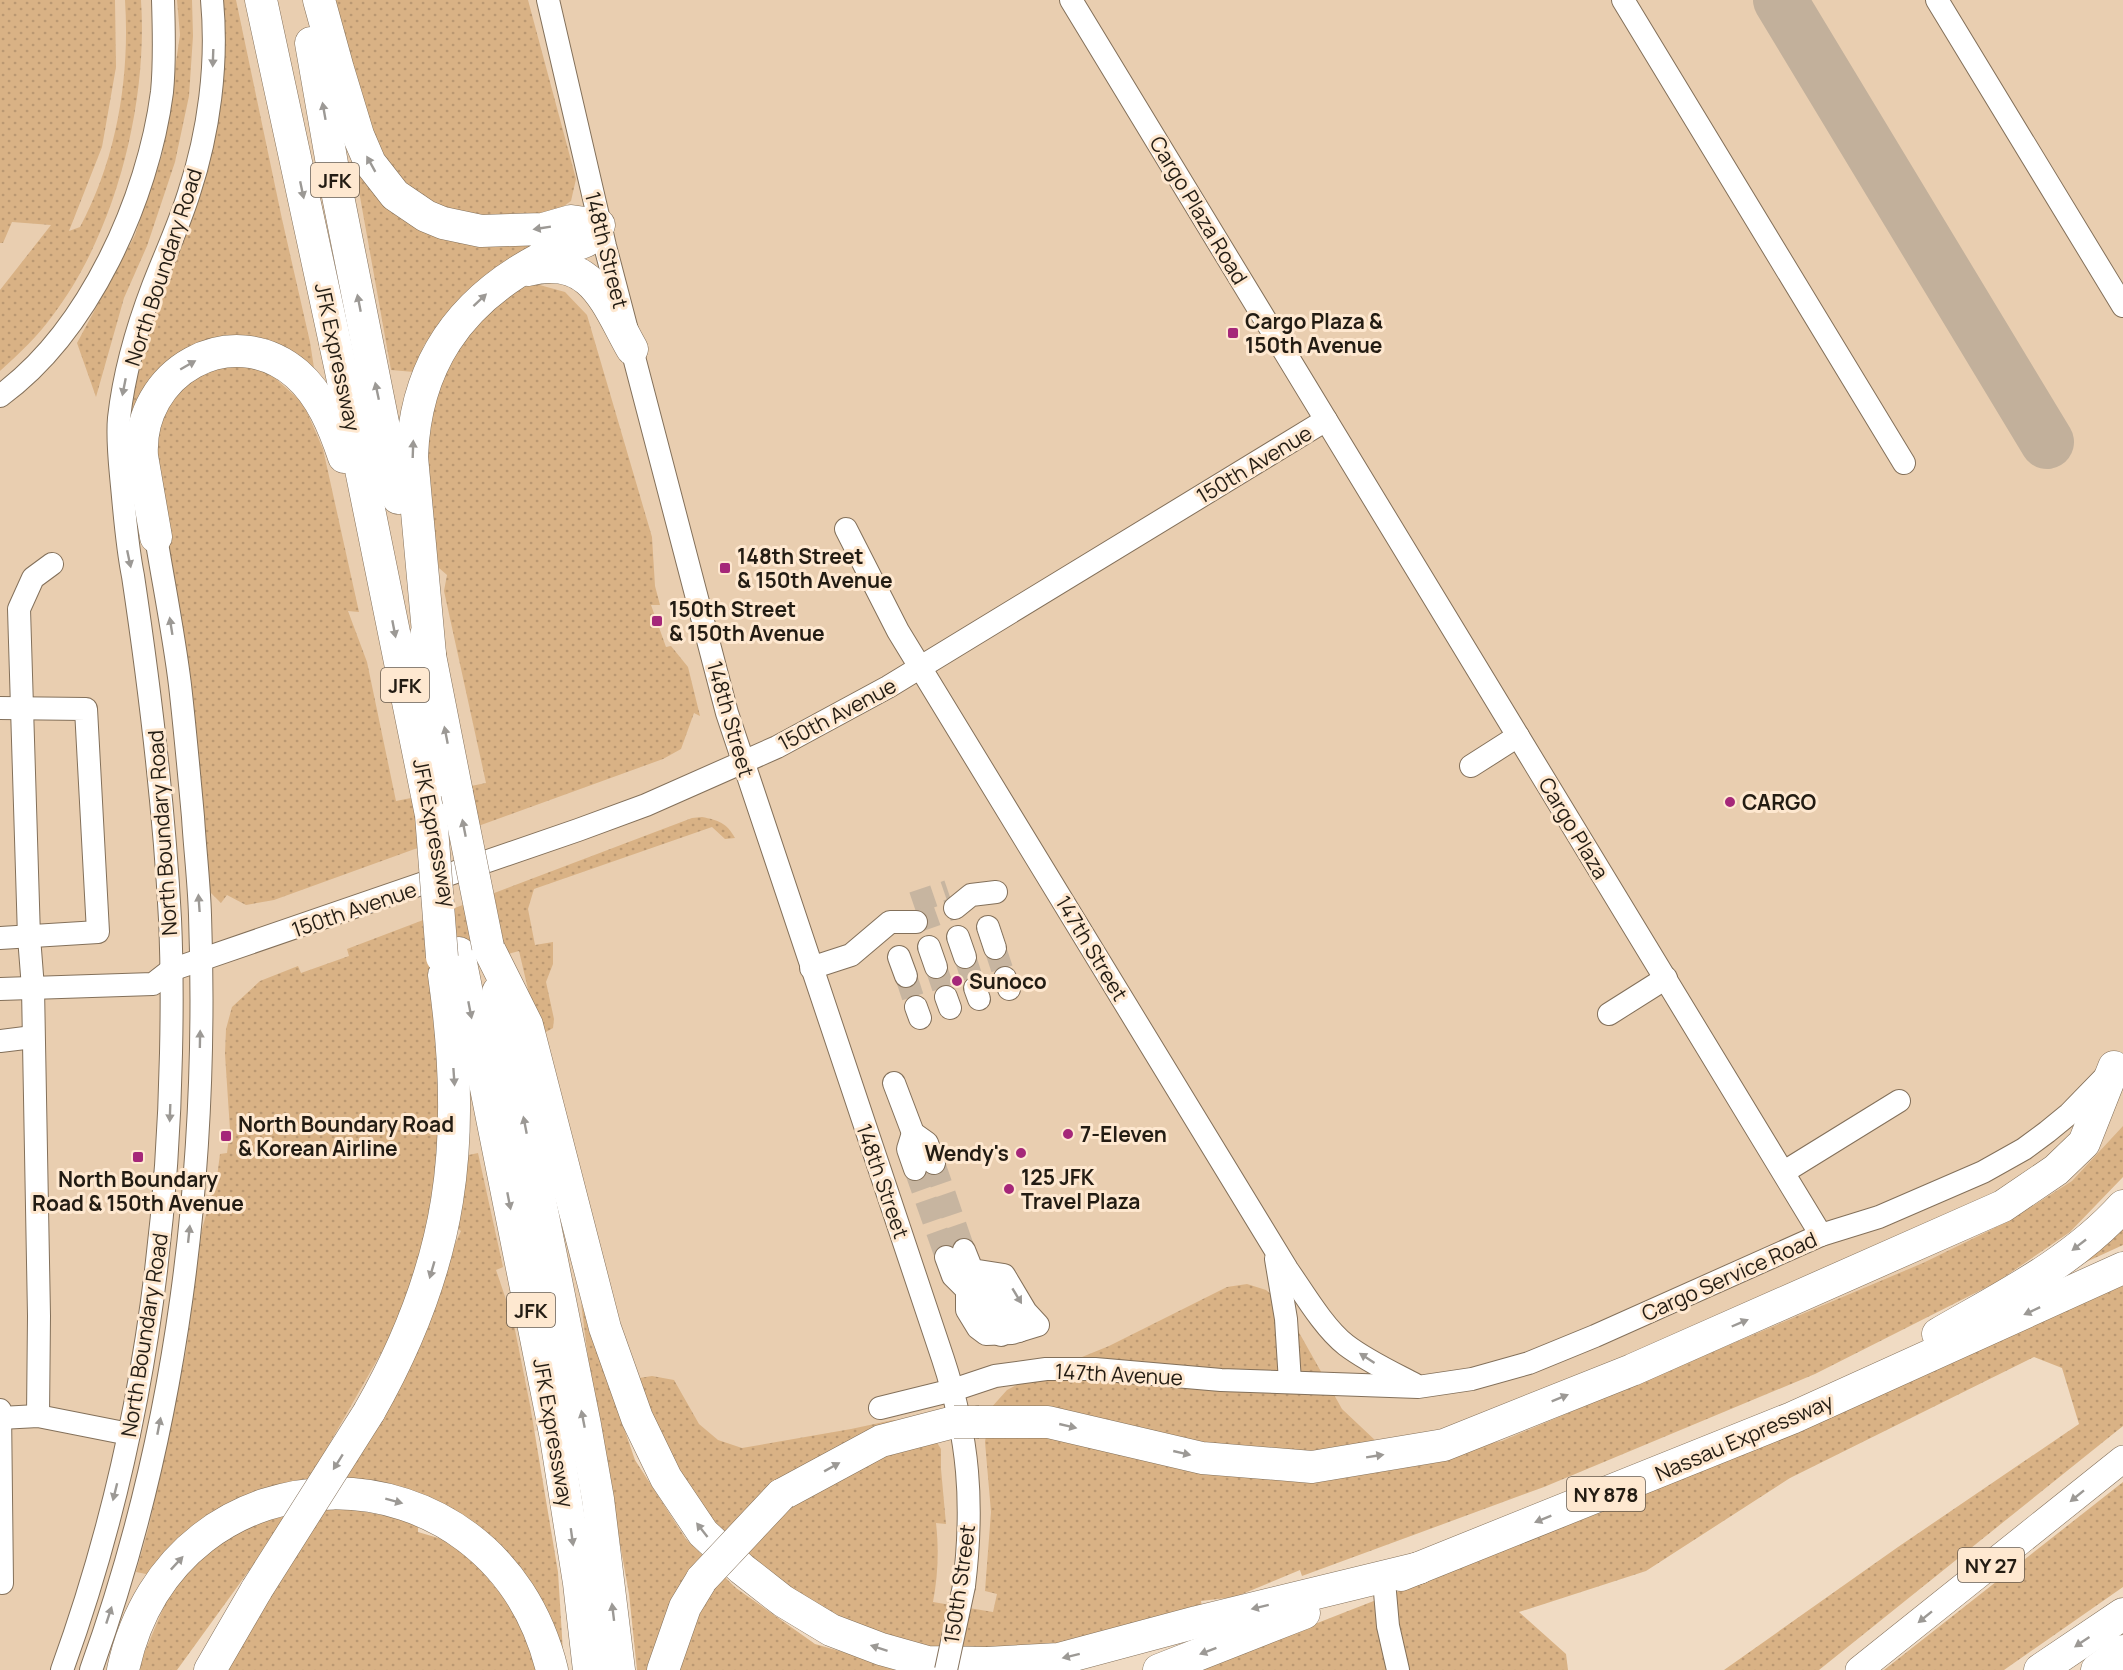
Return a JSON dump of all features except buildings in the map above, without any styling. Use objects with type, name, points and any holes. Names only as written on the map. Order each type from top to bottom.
[{"type":"highway","name":"JFK Expressway","points":[[261,0],[338,354],[382,572],[439,802],[463,952],[556,1438],[579,1583],[589,1670]]},
{"type":"highway","name":"JFK Expressway","points":[[302,0],[339,202],[430,654],[439,802]]},
{"type":"highway","points":[[319,0],[358,135],[370,163],[395,195],[426,216],[443,223],[481,231],[543,229],[571,221],[599,225],[588,240],[544,256],[510,276],[484,296],[453,329],[428,375],[414,425],[413,473],[430,654]]},
{"type":"highway","points":[[510,276],[550,265],[579,273],[588,279],[602,296],[632,349]]},
{"type":"highway","points":[[156,537],[143,468],[141,444],[144,423],[153,400],[167,381],[195,361],[220,353],[260,355],[273,359],[297,375],[322,406],[339,442],[382,572]]},
{"type":"highway","points":[[210,1670],[369,1412],[396,1363],[419,1311],[437,1253],[448,1202],[454,1147],[454,1088],[450,1027],[463,952],[439,802]]},
{"type":"highway","name":"JFK Expressway","points":[[463,952],[585,1425],[605,1551],[620,1670]]},
{"type":"highway","points":[[463,952],[527,1025],[605,1328],[638,1418],[666,1478],[703,1533],[742,1569],[783,1601],[831,1630],[927,1662],[987,1663],[1059,1659],[1209,1619],[1419,1568]]},
{"type":"highway","points":[[663,1670],[685,1607],[702,1579],[781,1495],[881,1441],[954,1422],[1048,1422],[1202,1458],[1312,1467],[1444,1444],[1632,1370],[2003,1206],[2056,1170],[2084,1143],[2119,1061]]},
{"type":"highway","points":[[1792,1418],[2031,1279],[2077,1247],[2123,1206]]},
{"type":"highway","name":"Nassau Expressway","points":[[1159,1670],[1792,1418],[2123,1268]]},
{"type":"highway","points":[[123,1670],[132,1636],[149,1601],[173,1568],[202,1540],[235,1518],[273,1503],[315,1494],[338,1493],[381,1497],[425,1511],[465,1534],[482,1548],[511,1580],[527,1603],[539,1629],[552,1670]]},
{"type":"highway","points":[[199,1670],[253,1597]]},
{"type":"highway","points":[[2040,1670],[2123,1614]]},
{"type":"highway","points":[[2097,1670],[2123,1651]]},
{"type":"main road","name":"NY 27","points":[[1859,1670],[2123,1459]]},
{"type":"street","points":[[0,396],[57,342],[99,280],[134,202],[151,145],[162,91],[163,0]]},
{"type":"street","name":"North Boundary Road","points":[[62,1670],[102,1543],[129,1434],[150,1322],[168,1160],[171,1099],[170,919],[159,775],[143,644],[127,550],[119,420],[127,371],[137,334],[186,201],[202,146],[213,66],[212,0]]},
{"type":"street","name":"148th Street","points":[[548,0],[599,225],[727,713],[953,1390]]},
{"type":"street","name":"Cargo Plaza Road","points":[[1071,0],[1326,420]]},
{"type":"street","points":[[1623,0],[1904,463]]},
{"type":"street","points":[[1937,0],[2123,306]]},
{"type":"street","name":"150th Avenue","points":[[0,989],[153,984],[171,970],[578,831],[646,805],[817,726],[920,667],[1326,420]]},
{"type":"street","name":"Cargo Plaza","points":[[1326,420],[1821,1235]]},
{"type":"street","name":"147th Street","points":[[846,529],[920,667],[1274,1247],[1286,1319],[1290,1382]]},
{"type":"street","name":"North Boundary Road","points":[[91,1670],[142,1503],[158,1434],[178,1325],[188,1248],[198,1135],[200,914],[186,736],[175,649],[156,537]]},
{"type":"street","points":[[38,1416],[39,1305],[33,988],[11,708],[19,609],[33,578],[52,564]]},
{"type":"street","points":[[0,938],[98,932],[86,709],[11,708]]},
{"type":"street","points":[[1471,766],[1518,736]]},
{"type":"street","points":[[958,898],[996,892]]},
{"type":"street","points":[[811,968],[851,955],[890,922],[915,913]]},
{"type":"street","points":[[1609,1014],[1666,978]]},
{"type":"street","points":[[0,1041],[33,1037]]},
{"type":"street","name":"Cargo Service Road","points":[[1290,1382],[1418,1386],[1472,1379],[1529,1363],[1821,1235],[1889,1213],[1983,1172],[2024,1149],[2069,1114],[2119,1061]]},
{"type":"street","points":[[894,1083],[913,1133],[927,1143],[924,1166]]},
{"type":"street","points":[[1784,1172],[1899,1101]]},
{"type":"street","points":[[1274,1247],[1315,1311],[1344,1344],[1377,1365],[1418,1386]]},
{"type":"street","points":[[955,1253],[972,1270],[1004,1275],[1026,1312],[1020,1330],[967,1290],[953,1276],[955,1253]]},
{"type":"street","name":"147th Avenue","points":[[880,1408],[953,1390],[995,1376],[1046,1370],[1095,1369],[1221,1380],[1290,1382]]},
{"type":"street","name":"150th Street","points":[[946,1670],[964,1586],[969,1533],[964,1439],[953,1390]]},
{"type":"street","points":[[0,1410],[2,1582]]},
{"type":"street","points":[[0,1418],[38,1416],[129,1434]]},
{"type":"street","points":[[1384,1581],[1388,1626],[1398,1670]]},
{"type":"shaded area","points":[[0,0],[2123,0],[2123,1152],[2039,1222],[1048,1630],[895,1614],[640,1388],[244,1551],[161,1670],[0,1670]]},
{"type":"shaded area","points":[[0,0],[115,0],[116,67],[102,147],[69,231],[80,227],[93,201],[112,145],[123,87],[125,0],[141,0],[142,40],[133,123],[110,206],[94,245],[75,282],[53,315],[0,371],[0,290],[51,225],[12,222],[3,243],[0,243]]},
{"type":"shaded area","points":[[177,0],[192,0],[193,36],[189,96],[175,162],[147,246],[124,298],[96,397],[77,343],[135,235],[162,155],[180,35]]},
{"type":"shaded area","points":[[217,0],[236,0],[310,342],[316,381],[178,354],[150,379],[132,412],[124,411],[131,370],[192,197]]},
{"type":"shaded area","points":[[326,0],[528,0],[576,179],[571,201],[550,216],[508,220],[442,213],[398,187],[368,146]]},
{"type":"shaded area","points":[[352,152],[408,219],[559,238],[503,266],[463,296],[424,345],[414,372],[391,370]]},
{"type":"shaded area","points":[[536,284],[565,292],[587,315],[652,537],[655,586],[660,605],[651,605],[666,647],[671,646],[688,667],[700,716],[694,713],[681,749],[663,759],[274,900],[246,905],[227,895],[221,903],[209,891],[148,448],[180,385],[223,364],[267,371],[303,403],[323,449],[359,612],[348,611],[367,662],[396,801],[486,783],[444,591],[447,575],[439,568],[427,507],[426,412],[450,355],[508,292]]},
{"type":"shaded area","points":[[702,817],[722,823],[735,838],[725,839],[712,827],[534,889],[528,909],[535,945],[553,942],[553,964],[546,982],[554,1019],[553,1028],[539,1036],[519,951],[430,975],[440,1077],[437,1165],[425,1239],[397,1325],[323,1455],[448,1259],[461,1231],[455,1226],[464,1156],[478,1153],[503,1267],[496,1270],[513,1320],[558,1572],[564,1668],[527,1588],[348,1483],[151,1575],[136,1572],[149,1526],[186,1351],[202,1229],[217,1177],[220,1154],[227,1153],[230,1130],[225,1054],[226,1029],[232,1007],[260,981],[298,966],[301,973],[349,956],[347,949],[692,818]]},
{"type":"shaded area","points":[[2123,1126],[2123,1177],[2070,1232],[1997,1282],[1815,1374],[1544,1487],[1302,1576],[1300,1570],[1235,1597],[1201,1601],[1202,1606],[1038,1651],[917,1647],[787,1597],[695,1513],[633,1379],[652,1376],[674,1380],[699,1424],[718,1440],[742,1448],[893,1420],[915,1422],[931,1433],[941,1449],[946,1524],[936,1523],[938,1563],[933,1602],[993,1612],[997,1594],[985,1591],[991,1512],[985,1442],[990,1409],[1007,1390],[1028,1379],[1109,1346],[1227,1287],[1247,1284],[1266,1290],[1283,1304],[1342,1409],[1377,1442],[1424,1455],[1502,1441],[1923,1263],[2009,1221],[2072,1181]]},
{"type":"shaded area","points":[[2123,1222],[2123,1245],[2073,1268]]},
{"type":"shaded area","points":[[2123,1281],[2123,1426],[1819,1670],[1724,1670],[1898,1547],[2079,1424],[2062,1368],[2034,1357],[1790,1478],[1646,1571],[1519,1612],[1566,1654],[1568,1670],[1197,1670],[1589,1517],[1816,1422]]},
{"type":"shaded area","points":[[581,1303],[635,1460],[686,1539],[736,1588],[815,1644],[906,1670],[637,1670],[629,1594],[592,1388]]},
{"type":"shaded area","points":[[2123,1482],[2123,1587],[2004,1670],[1884,1670]]},
{"type":"shaded area","points":[[339,1507],[418,1522],[418,1532],[445,1540],[468,1554],[521,1619],[536,1670],[224,1670],[299,1550],[261,1554],[177,1670],[137,1670],[172,1588],[216,1546],[260,1521]]},
{"type":"taxiway","points":[[1780,0],[2047,442]]},
{"type":"tunnel","points":[[913,903],[948,891]]},
{"type":"tunnel","points":[[916,922],[955,908]]},
{"type":"tunnel","points":[[995,948],[1005,978]]},
{"type":"tunnel","points":[[965,957],[975,988]]},
{"type":"tunnel","points":[[936,967],[946,997]]},
{"type":"tunnel","points":[[906,976],[916,1007]]},
{"type":"tunnel","points":[[934,1163],[964,1250]]},
{"type":"tunnel","points":[[915,1169],[946,1257]]},
{"type":"place","name":"Cargo Plaza & 150th Avenue","points":[[1233,333]]},
{"type":"place","name":"148th Street & 150th Avenue","points":[[725,568]]},
{"type":"place","name":"150th Street & 150th Avenue","points":[[657,621]]},
{"type":"place","name":"CARGO","points":[[1730,802]]},
{"type":"place","name":"Sunoco","points":[[957,981]]},
{"type":"place","name":"7-Eleven","points":[[1068,1134]]},
{"type":"place","name":"North Boundary Road & Korean Airline","points":[[226,1136]]},
{"type":"place","name":"Wendy's","points":[[1021,1153]]},
{"type":"place","name":"North Boundary Road & 150th Avenue","points":[[138,1157]]},
{"type":"place","name":"125 JFK Travel Plaza","points":[[1009,1189]]}]
